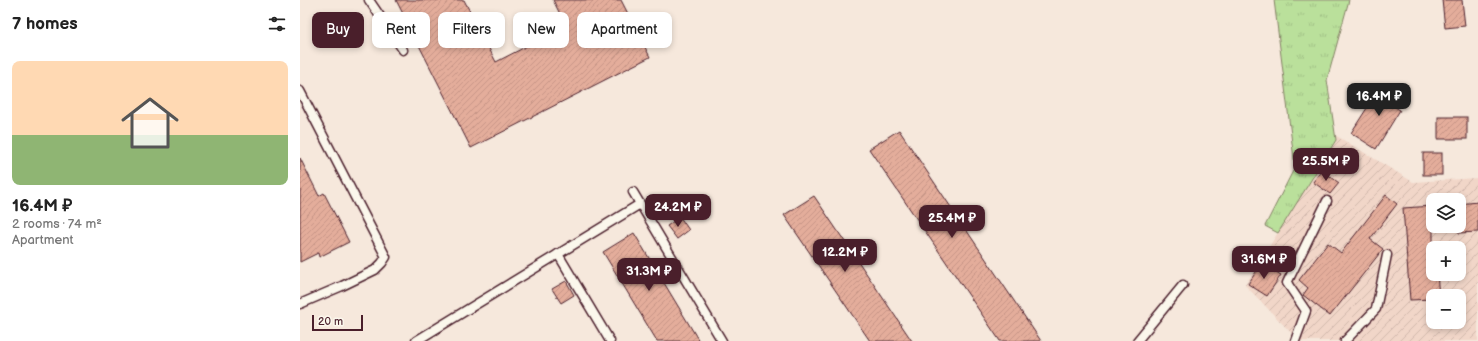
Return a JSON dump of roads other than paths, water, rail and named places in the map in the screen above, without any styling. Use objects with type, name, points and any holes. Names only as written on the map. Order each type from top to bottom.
[{"type":"lane","points":[[369,0],[403,50]]},
{"type":"lane","points":[[300,91],[386,257],[375,270],[300,304]]},
{"type":"lane","points":[[633,192],[722,341]]},
{"type":"lane","points":[[1296,341],[1306,311],[1286,283],[1327,201]]},
{"type":"lane","points":[[416,341],[640,204]]},
{"type":"lane","points":[[558,254],[610,341]]},
{"type":"lane","points":[[1345,341],[1376,309],[1387,255]]},
{"type":"lane","points":[[1136,341],[1184,285]]}]
